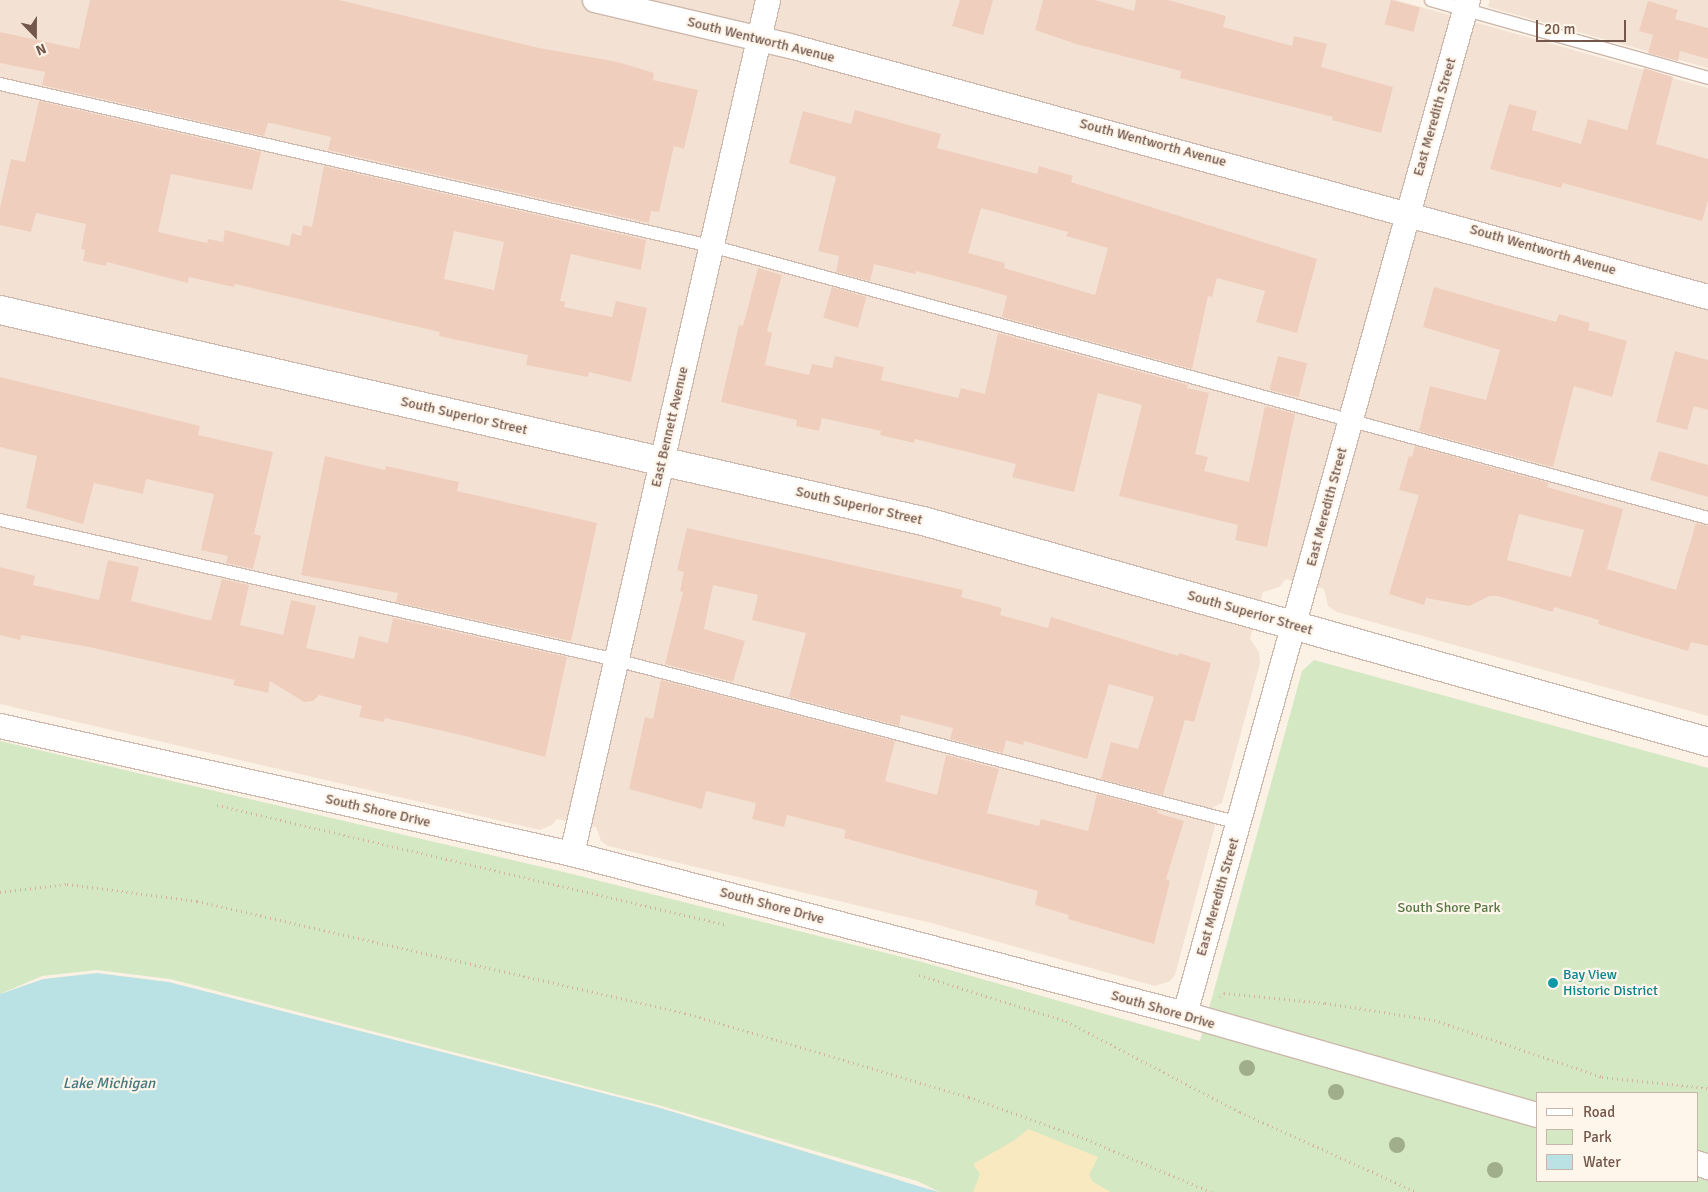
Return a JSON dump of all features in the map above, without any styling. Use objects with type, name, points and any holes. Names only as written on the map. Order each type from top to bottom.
[{"type":"street","name":"South Wentworth Avenue","points":[[595,0],[759,38],[1408,212],[1708,296]]},
{"type":"street","name":"East Bennett Avenue","points":[[572,854],[768,0]]},
{"type":"street","name":"East Meredith Street","points":[[1185,1014],[1467,5]]},
{"type":"street","name":"South Superior Street","points":[[0,310],[923,521],[1708,742]]},
{"type":"street","name":"South Shore Drive","points":[[0,726],[572,854],[1185,1014],[1536,1115]]},
{"type":"lane","points":[[1431,0],[1467,5],[1708,78]]},
{"type":"lane","points":[[0,84],[711,246],[1352,418],[1708,518]]},
{"type":"lane","points":[[0,520],[616,660],[1239,823]]},
{"type":"path","points":[[212,804],[732,926]]},
{"type":"path","points":[[0,892],[67,884],[197,901],[685,1013],[969,1097],[1086,1140],[1211,1192]]},
{"type":"path","points":[[909,972],[1066,1021],[1240,1112],[1416,1192]]},
{"type":"path","points":[[1220,997],[1224,992],[1434,1020],[1602,1077],[1708,1088]]},
{"type":"shaded area","points":[[0,0],[1396,0],[1708,88],[1708,716],[1337,612],[1328,606],[1324,589],[1286,579],[1279,587],[1263,592],[1250,639],[1259,652],[1260,663],[1222,803],[1213,807],[1215,826],[1175,975],[1170,981],[1155,986],[931,923],[608,846],[601,841],[596,827],[557,819],[552,825],[540,830],[0,704]]},
{"type":"shaded area","points":[[1490,0],[1708,0],[1708,68],[1488,7]]},
{"type":"green space","name":"South Shore Park","points":[[1314,660],[1708,768],[1708,1192],[938,1192],[916,1184],[43,979],[0,994],[0,741],[568,873],[922,962],[1200,1041],[1302,671]]},
{"type":"sand","points":[[1028,1129],[1098,1157],[1089,1175],[1092,1181],[1110,1192],[973,1192],[980,1174],[973,1164],[1015,1140]]},
{"type":"water","name":"Lake Michigan","points":[[97,973],[169,982],[657,1107],[938,1192],[0,1192],[0,994],[43,979]]},
{"type":"pier","points":[[97,970],[170,979],[658,1105],[917,1181],[940,1192],[657,1107],[169,982],[97,973],[43,979],[0,994],[42,976]]},
{"type":"building","points":[[90,0],[339,0],[539,48],[618,62],[654,73],[653,80],[698,90],[684,149],[674,146],[659,212],[651,211],[649,223],[328,150],[331,137],[271,123],[268,123],[264,136],[42,85],[45,72],[0,63],[0,32],[79,49]]},
{"type":"building","points":[[960,0],[993,0],[983,35],[952,26]]},
{"type":"building","points":[[1043,0],[1095,0],[1134,11],[1136,0],[1168,0],[1226,16],[1223,27],[1292,46],[1294,36],[1327,44],[1321,67],[1393,87],[1381,133],[1332,120],[1333,117],[1180,78],[1181,71],[1076,44],[1035,30]]},
{"type":"building","points":[[1391,0],[1420,8],[1414,32],[1385,24]]},
{"type":"building","points":[[1648,1],[1678,10],[1675,19],[1708,28],[1708,59],[1680,51],[1678,61],[1648,53],[1653,35],[1639,31]]},
{"type":"building","points":[[1644,68],[1673,77],[1656,144],[1708,159],[1708,200],[1702,221],[1563,183],[1561,188],[1490,169],[1509,104],[1537,111],[1532,130],[1581,144],[1588,119],[1627,130]]},
{"type":"building","points":[[39,101],[261,152],[252,190],[171,174],[158,232],[207,243],[208,239],[223,242],[225,230],[289,246],[292,233],[301,236],[303,225],[312,227],[324,166],[646,240],[641,270],[571,254],[560,301],[565,302],[564,307],[612,317],[616,301],[647,308],[631,382],[589,372],[588,377],[526,365],[528,355],[439,336],[440,332],[235,284],[234,287],[189,277],[188,283],[107,262],[106,266],[83,261],[85,250],[81,249],[86,224],[36,213],[31,232],[0,225],[0,208],[11,159],[25,162]],"holes":[[[454,231],[504,242],[494,290],[444,279]]]},
{"type":"building","points":[[855,110],[941,134],[937,148],[1037,174],[1039,166],[1073,176],[1071,182],[1317,259],[1297,333],[1256,322],[1265,291],[1217,278],[1212,297],[1208,296],[1192,369],[1002,317],[1007,296],[980,288],[916,271],[915,274],[874,264],[870,281],[836,272],[839,256],[818,251],[836,177],[789,163],[803,111],[851,124]],"holes":[[[981,208],[1068,232],[1066,236],[1108,248],[1095,295],[1004,268],[1005,263],[968,253]]]},
{"type":"building","points":[[758,268],[782,275],[767,331],[772,333],[765,365],[809,375],[812,364],[832,368],[835,356],[884,367],[881,380],[958,398],[961,388],[985,394],[998,333],[1188,385],[1187,388],[1209,393],[1195,454],[1208,457],[1204,471],[1249,482],[1265,406],[1295,414],[1267,547],[1235,540],[1238,525],[1119,496],[1142,405],[1098,393],[1074,492],[1012,477],[1016,464],[915,439],[914,443],[880,435],[881,431],[822,418],[819,431],[796,426],[797,420],[721,402],[739,325],[743,326]]},
{"type":"building","points":[[832,287],[867,297],[858,328],[823,318]]},
{"type":"building","points":[[1434,287],[1556,322],[1559,314],[1590,323],[1588,330],[1627,341],[1612,397],[1574,386],[1553,467],[1419,431],[1430,386],[1486,400],[1500,350],[1423,327]]},
{"type":"building","points":[[1675,351],[1708,360],[1708,410],[1694,406],[1687,430],[1656,422]]},
{"type":"building","points":[[1278,356],[1307,363],[1299,397],[1270,390]]},
{"type":"building","points":[[0,377],[200,426],[198,435],[273,452],[254,534],[261,536],[253,569],[226,563],[228,556],[201,550],[214,494],[146,479],[143,494],[94,483],[83,524],[26,508],[37,456],[0,447]]},
{"type":"building","points":[[1415,446],[1549,483],[1547,487],[1623,509],[1607,569],[1676,590],[1696,523],[1708,526],[1708,646],[1691,642],[1688,651],[1598,624],[1599,620],[1554,607],[1553,612],[1498,596],[1490,596],[1469,606],[1426,598],[1424,605],[1389,594],[1419,495],[1399,490],[1409,456],[1412,457]],"holes":[[[1519,514],[1584,530],[1571,577],[1507,560]]]},
{"type":"building","points":[[1659,451],[1708,465],[1708,497],[1650,480]]},
{"type":"building","points":[[325,456],[385,470],[386,466],[459,482],[457,491],[597,523],[571,641],[396,602],[398,593],[301,575]]},
{"type":"building","points":[[687,528],[963,590],[961,597],[1002,608],[1000,615],[1048,628],[1051,617],[1178,656],[1179,653],[1211,663],[1194,722],[1185,720],[1163,795],[1101,779],[1111,742],[1138,749],[1154,697],[1109,684],[1087,759],[1024,741],[1023,745],[1006,740],[1003,753],[950,739],[953,728],[901,715],[899,726],[789,697],[806,633],[752,620],[758,595],[713,585],[704,629],[745,641],[733,682],[665,664],[683,592],[680,591],[684,572],[677,570]]},
{"type":"building","points":[[108,560],[139,567],[131,601],[207,620],[211,620],[222,579],[249,585],[240,625],[283,635],[291,600],[316,606],[306,648],[354,659],[359,636],[388,643],[393,618],[567,657],[545,757],[385,718],[384,722],[359,717],[362,706],[319,695],[313,701],[304,702],[270,681],[268,693],[233,685],[235,680],[89,647],[21,635],[20,640],[0,635],[0,567],[35,576],[33,585],[99,600]]},
{"type":"building","points":[[661,680],[895,741],[885,781],[937,795],[946,755],[999,769],[987,813],[1039,826],[1041,819],[1088,831],[1097,794],[1158,810],[1157,813],[1184,821],[1166,879],[1170,881],[1154,944],[1068,919],[1069,915],[1035,905],[1038,891],[844,838],[846,830],[787,815],[784,827],[752,819],[756,803],[706,791],[702,809],[629,789],[645,717],[653,719]]},
{"type":"place","name":"Bay View Historic District","points":[[1553,983]]}]
